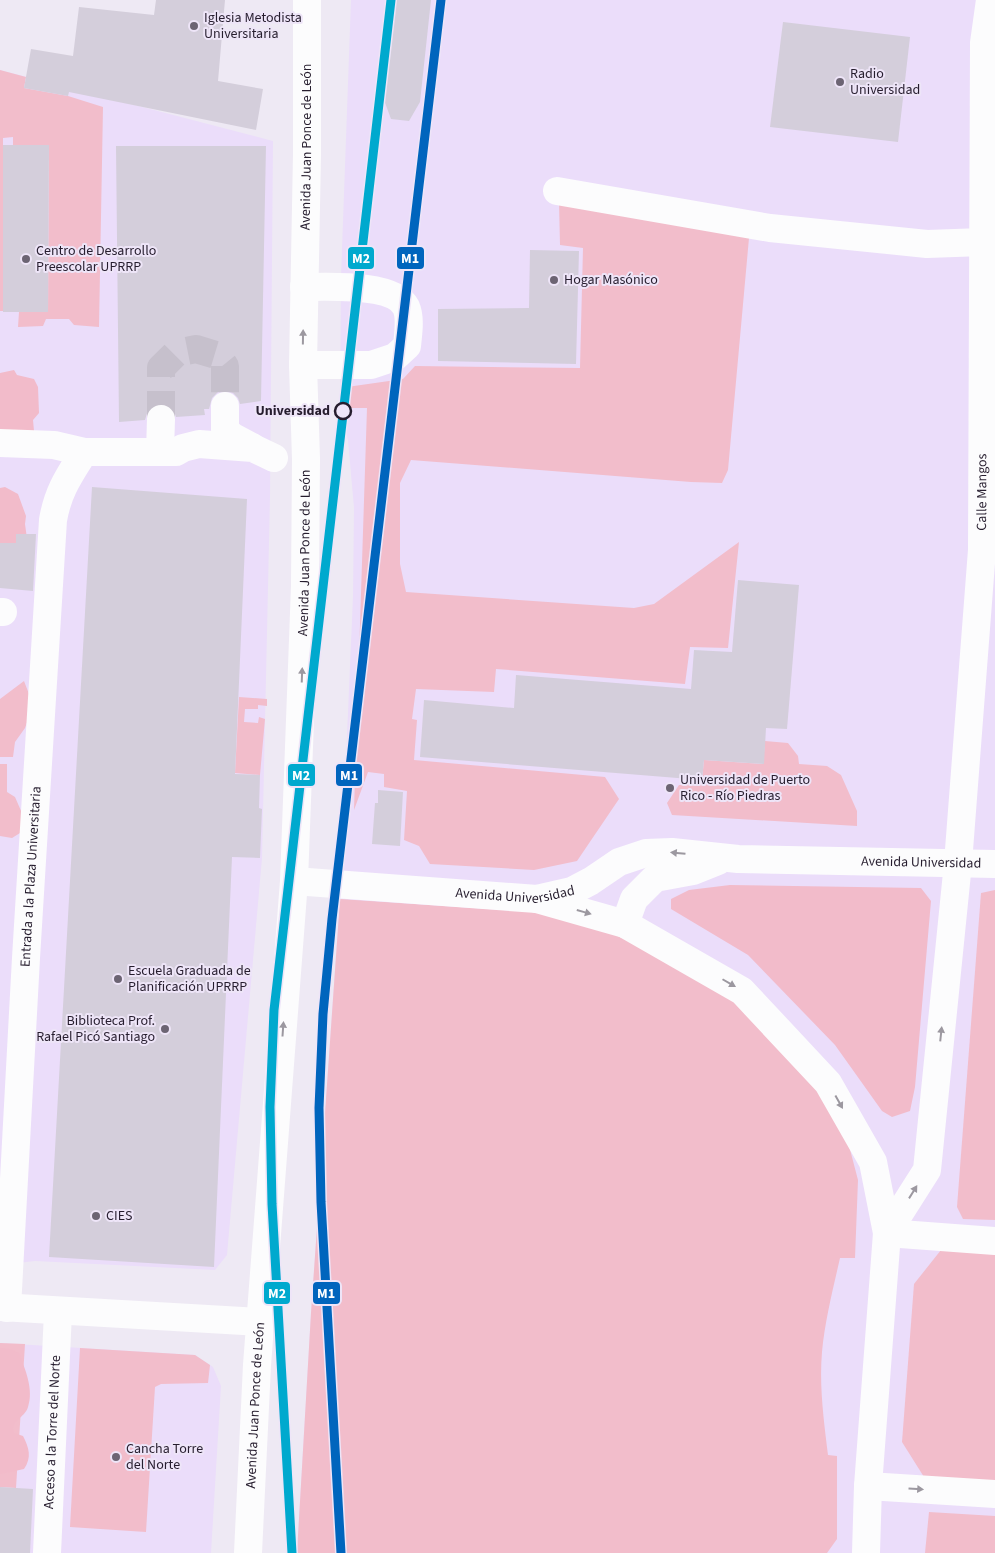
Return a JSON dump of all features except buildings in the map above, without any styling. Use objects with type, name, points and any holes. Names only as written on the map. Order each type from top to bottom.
[{"type":"street","name":"Avenida Juan Ponce de León","points":[[248,1553],[260,1322],[294,881],[306,586],[306,458],[303,365],[307,0]]},
{"type":"street","name":"Calle Mangos","points":[[887,1233],[927,1170],[958,863],[982,550],[984,43],[990,0]]},
{"type":"street","points":[[557,191],[770,228],[927,244],[983,242]]},
{"type":"street","points":[[303,365],[371,365],[395,357],[407,346],[408,324],[406,308],[395,295],[362,288],[304,287]]},
{"type":"street","points":[[225,406],[224,430],[233,437],[264,453]]},
{"type":"street","points":[[161,419],[168,452]]},
{"type":"street","points":[[0,443],[54,445],[84,452],[168,452],[199,444],[306,458]]},
{"type":"street","name":"Entrada a la Plaza Universitaria","points":[[3,1308],[54,520],[56,502],[63,486],[84,452]]},
{"type":"street","name":"Avenida Universidad","points":[[294,881],[537,899],[572,891],[619,862],[646,853],[672,852],[727,858],[995,864]]},
{"type":"street","name":"Avenida Universidad","points":[[625,924],[634,899],[655,878],[694,870],[727,858]]},
{"type":"street","points":[[537,899],[625,924],[742,991],[828,1083],[873,1162],[887,1233],[868,1486],[866,1553]]},
{"type":"street","points":[[887,1233],[995,1240]]},
{"type":"street","points":[[3,1308],[260,1322]]},
{"type":"street","name":"Acceso a la Torre del Norte","points":[[47,1553],[58,1312]]},
{"type":"street","points":[[868,1486],[995,1494]]},
{"type":"shaded area","name":"Universidad de Puerto Rico - Río Piedras","points":[[351,0],[995,0],[995,1553],[297,1553],[311,1313],[340,899],[353,596],[354,508],[348,440],[340,410],[341,277]]},
{"type":"shaded area","points":[[0,70],[273,141],[270,497],[262,858],[227,1255],[215,1270],[35,1261],[0,1265]]},
{"type":"shaded area","points":[[0,70],[26,77],[24,88],[68,96],[103,107],[99,327],[74,325],[69,319],[46,319],[43,326],[18,327],[19,312],[48,312],[49,145],[13,145],[13,137],[3,138],[3,311],[0,311]]},
{"type":"shaded area","points":[[559,202],[749,238],[728,470],[722,483],[411,460],[400,483],[400,564],[406,592],[634,608],[654,604],[739,542],[728,648],[690,647],[685,684],[496,669],[494,692],[416,689],[412,719],[417,720],[414,760],[605,777],[619,799],[577,861],[534,870],[430,864],[419,846],[404,840],[407,791],[384,787],[384,774],[368,772],[354,810],[367,408],[346,408],[347,387],[403,379],[415,366],[580,368],[583,248],[560,245]]},
{"type":"shaded area","points":[[14,370],[17,375],[34,379],[38,387],[39,413],[33,420],[34,431],[0,437],[0,373]]},
{"type":"shaded area","points":[[5,487],[18,494],[26,516],[25,524],[28,546],[0,553],[0,488]]},
{"type":"shaded area","points":[[24,681],[29,694],[29,717],[25,728],[15,742],[13,757],[0,757],[0,699]]},
{"type":"shaded area","points":[[239,697],[267,699],[267,706],[258,705],[258,709],[245,709],[244,722],[258,723],[259,717],[265,719],[260,775],[235,773]]},
{"type":"shaded area","points":[[765,741],[788,743],[798,756],[799,764],[827,766],[841,775],[857,811],[857,826],[672,815],[667,803],[679,785],[685,785],[689,779],[702,780],[704,760],[763,764]]},
{"type":"shaded area","points":[[0,764],[7,764],[7,792],[15,797],[25,820],[20,833],[12,838],[0,836]]},
{"type":"shaded area","points":[[730,885],[921,888],[931,901],[915,1087],[910,1111],[892,1117],[882,1111],[835,1045],[748,955],[671,909],[671,899],[689,890]]},
{"type":"shaded area","points":[[995,890],[995,1220],[963,1219],[957,1207],[981,893]]},
{"type":"shaded area","points":[[340,899],[549,913],[632,937],[736,998],[821,1088],[847,1138],[858,1180],[855,1258],[840,1258],[827,1316],[822,1352],[822,1391],[828,1455],[837,1456],[837,1539],[827,1553],[297,1553],[311,1313]]},
{"type":"shaded area","points":[[941,1250],[995,1253],[995,1481],[924,1477],[902,1442],[914,1284]]},
{"type":"shaded area","points":[[0,1343],[195,1355],[213,1367],[221,1386],[211,1553],[0,1553]]},
{"type":"shaded area","points":[[0,1343],[25,1344],[16,1488],[0,1487]]},
{"type":"shaded area","points":[[0,1348],[10,1349],[19,1353],[28,1379],[30,1393],[28,1407],[13,1429],[14,1433],[23,1436],[25,1440],[29,1452],[28,1460],[24,1469],[1,1474],[0,1474]]},
{"type":"shaded area","name":"Cancha Torre del Norte","points":[[80,1348],[195,1355],[210,1365],[208,1383],[161,1384],[155,1387],[146,1532],[70,1527]]},
{"type":"shaded area","points":[[929,1512],[995,1516],[995,1553],[925,1553]]},
{"type":"tunnel","points":[[161,419],[161,368],[176,353],[196,349],[216,355],[225,366],[225,406]]},
{"type":"transit line","name":"M2","points":[[292,1553],[272,1204],[270,1107],[274,1010],[391,0]]},
{"type":"transit line","name":"M1","points":[[341,1553],[321,1202],[319,1108],[323,1014],[332,919],[441,0]]},
{"type":"place","name":"Iglesia Metodista Universitaria","points":[[194,26]]},
{"type":"place","name":"Radio Universidad","points":[[840,82]]},
{"type":"place","name":"Centro de Desarrollo Preescolar UPRRP","points":[[26,259]]},
{"type":"place","name":"Hogar Masónico","points":[[554,280]]},
{"type":"place","name":"Universidad","points":[[343,411]]},
{"type":"place","name":"Universidad de Puerto Rico - Río Piedras","points":[[670,788]]},
{"type":"place","name":"Escuela Graduada de Planificación UPRRP","points":[[118,979]]},
{"type":"place","name":"Biblioteca Prof. Rafael Picó Santiago","points":[[165,1029]]},
{"type":"place","name":"CIES","points":[[96,1216]]},
{"type":"place","name":"Cancha Torre del Norte","points":[[116,1457]]}]
